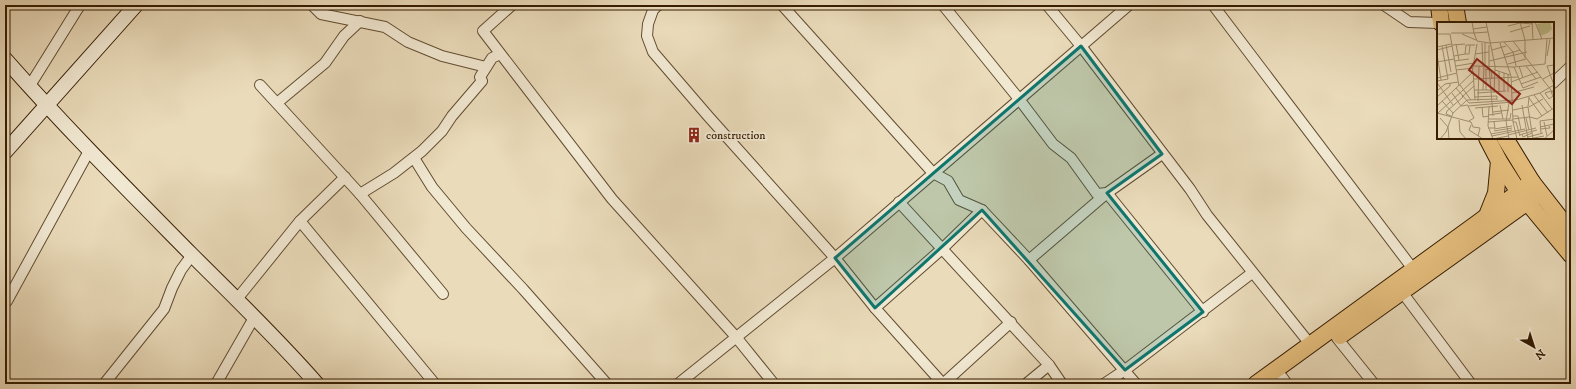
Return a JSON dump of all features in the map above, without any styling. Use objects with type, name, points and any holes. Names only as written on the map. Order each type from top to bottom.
[{"type":"main road","points":[[5,152],[136,5]]},
{"type":"main road","points":[[1439,5],[1442,22]]},
{"type":"main road","points":[[1455,5],[1458,22]]},
{"type":"main road","points":[[5,60],[89,151],[288,350],[317,384]]},
{"type":"main road","points":[[1488,139],[1499,161],[1571,232]]},
{"type":"main road","points":[[1505,139],[1529,192],[1549,228],[1571,255]]},
{"type":"main road","points":[[1492,220],[1499,161]]},
{"type":"main road","points":[[1280,382],[1337,338],[1402,292],[1529,192]]},
{"type":"main road","points":[[1256,384],[1414,269],[1492,220],[1528,219],[1536,221],[1549,228]]},
{"type":"street","points":[[29,87],[80,5]]},
{"type":"street","points":[[312,5],[321,14],[385,27],[408,42],[442,56],[486,68]]},
{"type":"street","points":[[512,5],[483,31],[612,199],[736,338],[774,384]]},
{"type":"street","points":[[782,5],[933,173],[948,181],[959,200],[982,210],[1029,260],[1136,384]]},
{"type":"street","points":[[943,5],[1019,99],[1053,144],[1071,158],[1097,194],[1107,193]]},
{"type":"street","points":[[1047,5],[1081,46],[1190,189],[1207,215],[1310,344]]},
{"type":"street","points":[[678,384],[835,258],[1129,5]]},
{"type":"street","points":[[1213,5],[1414,269]]},
{"type":"street","points":[[1384,5],[1409,22],[1437,23]]},
{"type":"street","points":[[653,7],[648,24],[647,36],[654,52],[708,116],[835,258],[875,308],[943,384],[1011,322]]},
{"type":"street","points":[[277,103],[324,63],[344,36],[360,21]]},
{"type":"street","points":[[360,194],[394,173],[414,158],[442,131],[452,116],[482,81],[480,77],[492,58],[500,54]]},
{"type":"street","points":[[1554,82],[1571,66]]},
{"type":"street","points":[[260,85],[360,194],[443,294]]},
{"type":"street","points":[[6,300],[89,151]]},
{"type":"street","points":[[1029,260],[1107,193],[1162,154]]},
{"type":"street","points":[[414,158],[432,187],[466,228],[523,289],[607,384]]},
{"type":"street","points":[[237,299],[300,222],[345,177]]},
{"type":"street","points":[[1107,193],[1203,312]]},
{"type":"street","points":[[899,202],[1049,364],[1062,384]]},
{"type":"street","points":[[875,308],[943,248],[982,210]]},
{"type":"street","points":[[300,222],[435,384]]},
{"type":"street","points":[[104,384],[164,309],[181,270],[192,255]]},
{"type":"street","points":[[1104,384],[1203,312],[1252,273]]},
{"type":"street","points":[[1402,292],[1471,384]]},
{"type":"street","points":[[216,384],[255,316]]},
{"type":"street","points":[[1337,338],[1374,384]]},
{"type":"street","points":[[1026,384],[1049,364]]},
{"type":"highlighted area","points":[[1081,46],[1162,154],[1107,193],[1203,312],[1125,370],[982,210],[875,308],[835,258]]},
{"type":"place","name":"construction","points":[[694,135]]}]
